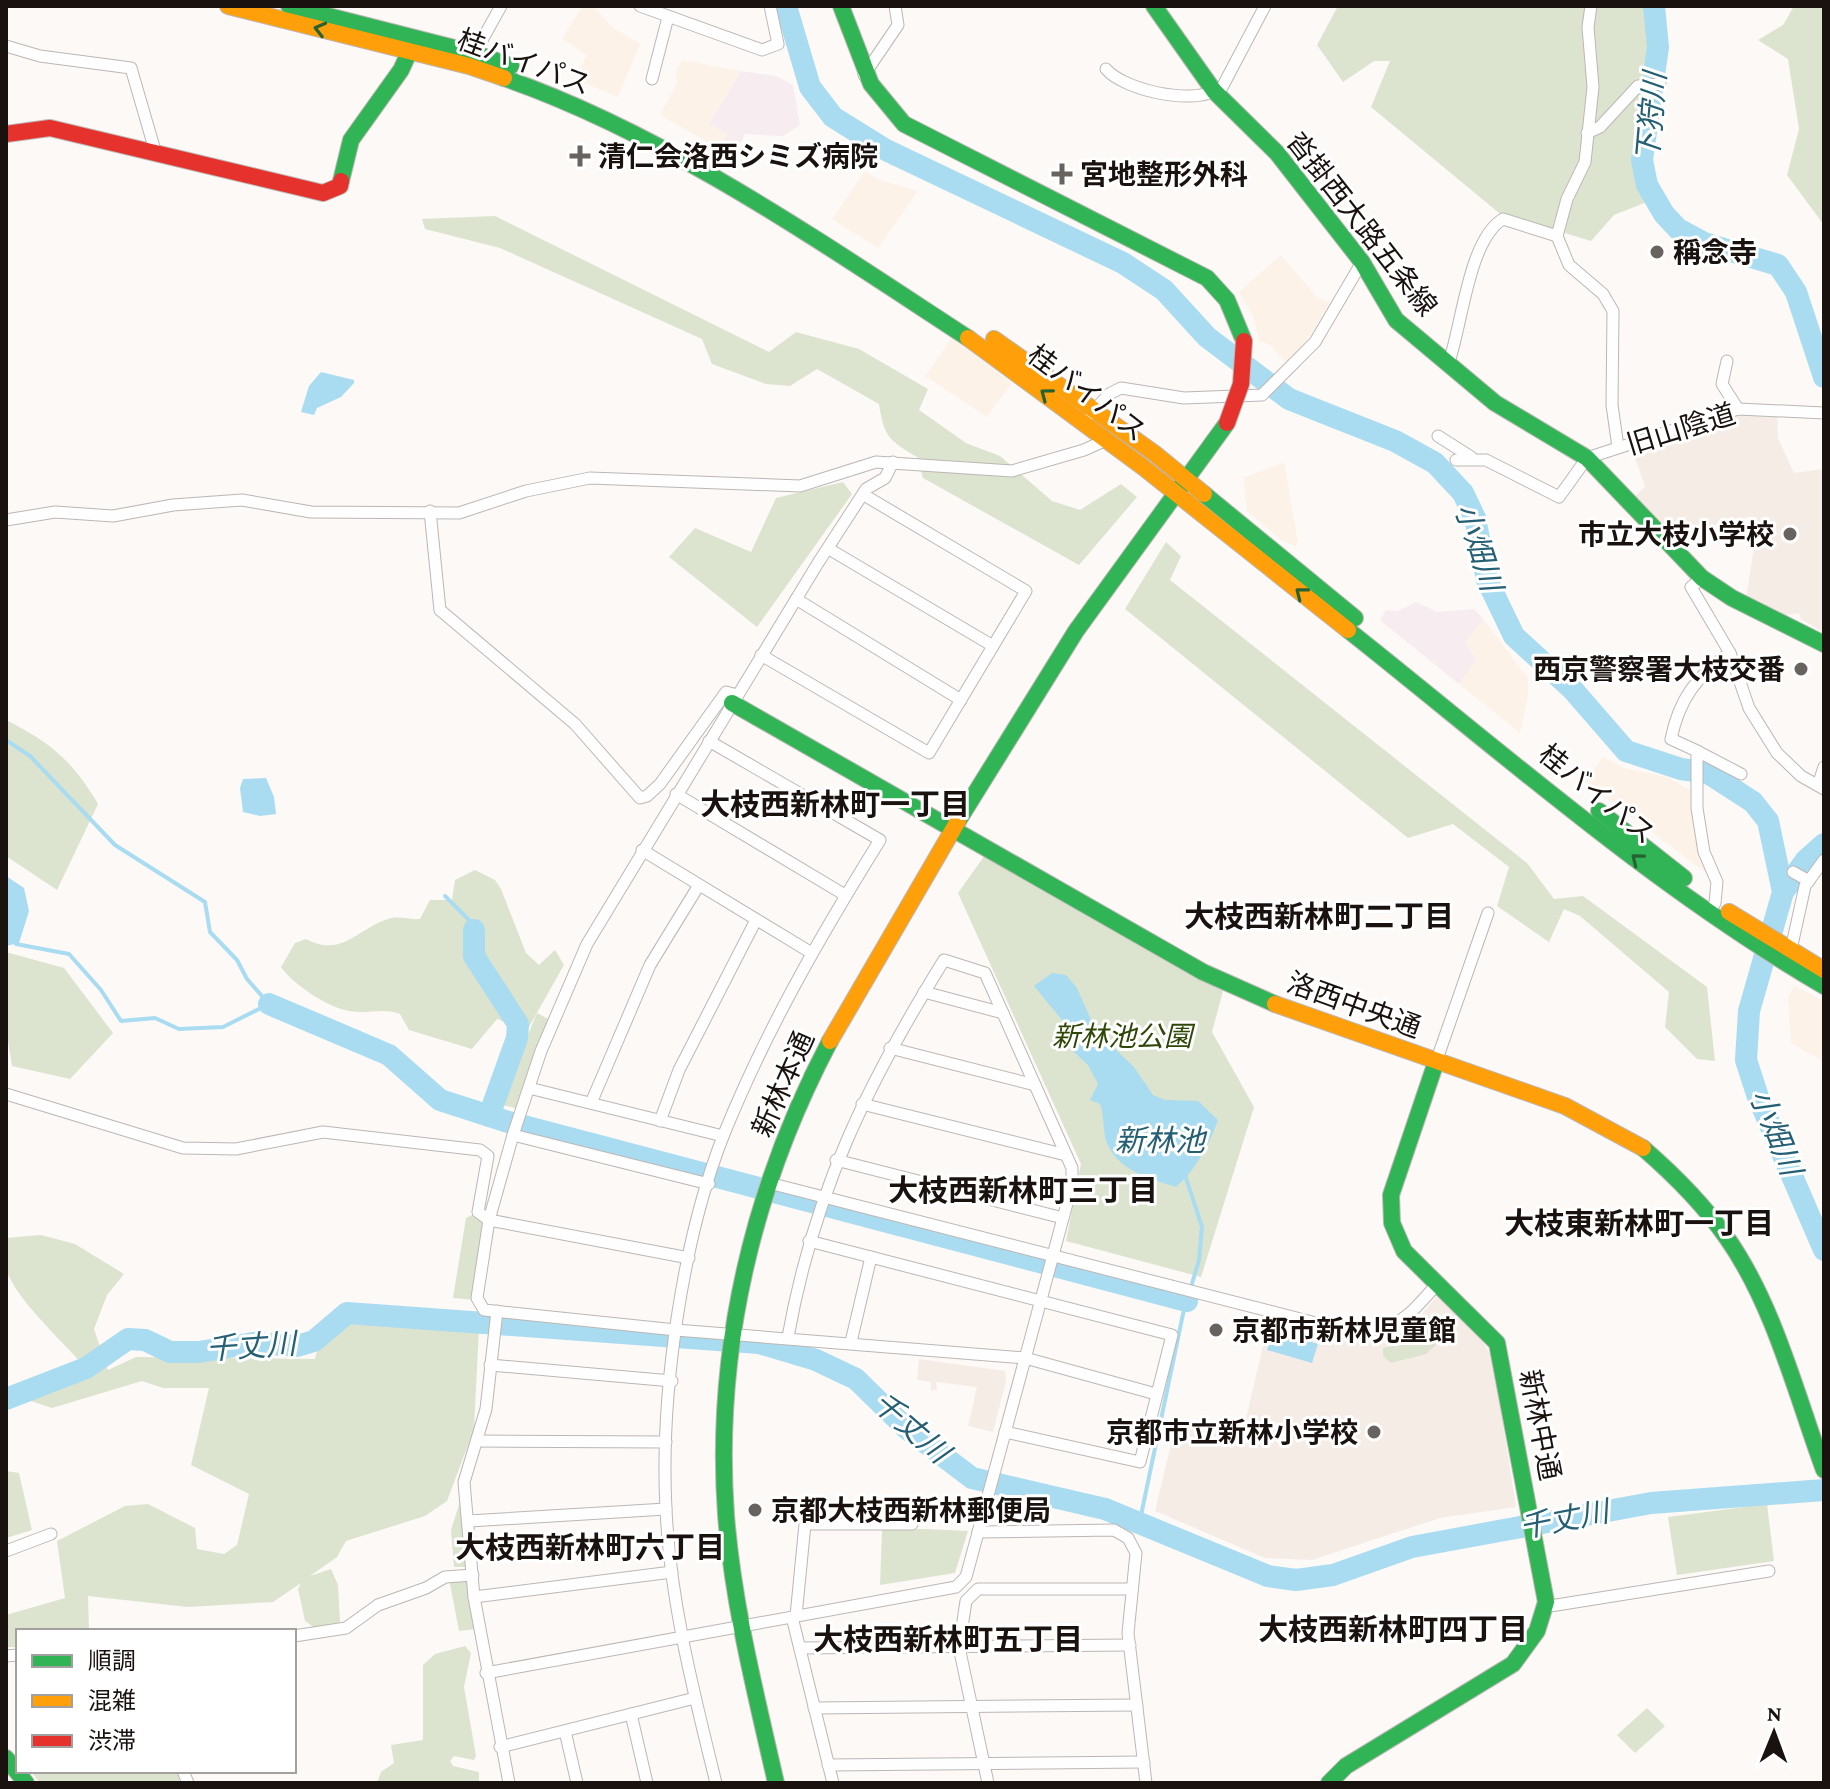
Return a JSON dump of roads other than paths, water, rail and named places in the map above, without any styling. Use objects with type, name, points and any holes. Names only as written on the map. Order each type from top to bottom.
[{"type":"main road","name":"桂バイパス","points":[[228,6],[472,59],[580,108],[785,219],[1186,479],[1712,908]]},
{"type":"main road","name":"桂バイパス","points":[[289,6],[413,44]]},
{"type":"main road","points":[[841,6],[864,75]]},
{"type":"main road","name":"沓掛西大路五条線","points":[[1154,6],[1216,93],[1277,153],[1362,262],[1396,320],[1495,403],[1587,458],[1702,578],[1732,598],[1824,644]]},
{"type":"main road","points":[[6,134],[50,128],[323,193],[340,186],[351,140],[413,44]]},
{"type":"main road","name":"新林本通","points":[[776,1783],[740,1627],[725,1499],[724,1427],[737,1298],[769,1183],[789,1126],[834,1032],[953,830],[1054,663],[1227,423],[1236,408],[1244,377],[1244,341],[1227,300],[1207,278],[904,124],[882,105],[864,75]]},
{"type":"main road","name":"桂バイパス","points":[[1089,416],[1106,440],[1712,908],[1824,986]]},
{"type":"main road","name":"洛西中央通","points":[[734,699],[953,830],[1203,972],[1302,1016],[1565,1106],[1644,1149],[1697,1201],[1728,1239],[1763,1306],[1824,1470]]},
{"type":"main road","name":"桂バイパス","points":[[1785,956],[1824,970]]},
{"type":"main road","name":"新林中通","points":[[1436,1062],[1391,1195],[1392,1223],[1404,1251],[1497,1343],[1532,1521],[1544,1607]]},
{"type":"main road","points":[[1329,1783],[1346,1766],[1513,1664],[1537,1631],[1544,1607]]},
{"type":"street","points":[[472,59],[501,6]]},
{"type":"street","points":[[640,6],[762,50],[778,44],[770,6]]},
{"type":"street","points":[[864,75],[898,25],[895,6]]},
{"type":"street","points":[[1106,69],[1116,80],[1141,89],[1188,96],[1216,93],[1265,6]]},
{"type":"street","points":[[1591,6],[1588,27],[1593,87],[1585,162],[1567,199],[1557,236],[1569,265],[1603,294],[1613,311],[1612,405],[1618,447]]},
{"type":"street","points":[[652,79],[668,17]]},
{"type":"street","points":[[6,46],[40,56],[131,68],[156,154]]},
{"type":"street","points":[[1587,133],[1600,127],[1638,86],[1660,84]]},
{"type":"street","points":[[1448,365],[1466,293],[1490,227],[1503,219],[1557,236]]},
{"type":"street","points":[[1089,416],[1109,394],[1121,388],[1184,398],[1262,395],[1315,342],[1362,262]]},
{"type":"street","points":[[1727,361],[1722,384],[1738,409]]},
{"type":"street","name":"旧山陰道","points":[[1587,458],[1738,409],[1824,413]]},
{"type":"street","points":[[1446,437],[1472,458]]},
{"type":"street","points":[[6,520],[55,512],[113,516],[173,505],[242,500],[311,512],[459,513],[526,491],[590,478],[800,486],[876,462],[1012,471],[1084,450],[1106,440]]},
{"type":"street","points":[[1456,460],[1486,460],[1559,497],[1587,458]]},
{"type":"street","points":[[893,462],[885,478],[866,489],[796,599],[587,944],[541,1051],[518,1118],[489,1220],[477,1298],[484,1310],[676,1330],[1025,1358],[1156,1394]]},
{"type":"street","points":[[761,655],[929,753],[1026,591],[864,495]]},
{"type":"street","points":[[430,511],[440,610],[575,724],[640,798],[660,784],[726,692],[734,699]]},
{"type":"street","points":[[829,549],[993,646]]},
{"type":"street","points":[[1702,578],[1691,587],[1730,653],[1749,708],[1777,753],[1801,776],[1821,787],[1824,767]]},
{"type":"street","points":[[796,599],[961,700]]},
{"type":"street","points":[[1730,653],[1709,667],[1677,709],[1671,739],[1741,774]]},
{"type":"street","points":[[709,741],[880,840],[810,952],[723,1136],[689,1258],[676,1330],[666,1442],[666,1509],[672,1572],[695,1698],[716,1783]]},
{"type":"street","points":[[1697,753],[1697,794],[1704,852],[1717,882],[1712,908]]},
{"type":"street","points":[[676,794],[845,895]]},
{"type":"street","points":[[642,850],[810,952]]},
{"type":"street","points":[[1785,956],[1802,877],[1824,860]]},
{"type":"street","points":[[591,1103],[650,965],[699,885]]},
{"type":"street","points":[[1436,1062],[1488,913]]},
{"type":"street","points":[[660,1121],[679,1070],[756,920]]},
{"type":"street","points":[[486,1673],[956,1587],[966,1577],[1072,1185],[1072,1168],[985,973],[944,960],[890,1048],[836,1160],[809,1241],[788,1337]]},
{"type":"street","points":[[924,992],[1003,1013]]},
{"type":"street","points":[[890,1048],[1035,1085]]},
{"type":"street","points":[[529,1088],[723,1136]]},
{"type":"street","points":[[6,1094],[183,1148],[236,1149],[323,1132],[480,1150],[488,1156],[478,1212],[489,1220],[689,1258]]},
{"type":"street","points":[[862,1104],[1066,1155]]},
{"type":"street","points":[[513,1135],[709,1184]]},
{"type":"street","points":[[836,1160],[1063,1218]]},
{"type":"street","points":[[769,1183],[1357,1331],[1380,1330],[1405,1321],[1438,1283]]},
{"type":"street","points":[[809,1241],[1172,1335],[1140,1462],[1005,1432]]},
{"type":"street","points":[[851,1342],[871,1257]]},
{"type":"street","points":[[497,1311],[486,1409],[464,1482],[474,1597],[509,1783]]},
{"type":"street","points":[[490,1365],[672,1381]]},
{"type":"street","points":[[477,1441],[666,1442]]},
{"type":"street","points":[[469,1521],[666,1509]]},
{"type":"street","points":[[833,1783],[794,1616],[805,1524],[912,1524]]},
{"type":"street","points":[[978,1532],[1114,1530],[1128,1538],[1136,1553],[1130,1645],[1146,1783]]},
{"type":"street","points":[[6,1551],[51,1534]]},
{"type":"street","points":[[1544,1607],[1769,1571]]},
{"type":"street","points":[[474,1597],[672,1572]]},
{"type":"street","points":[[296,1636],[346,1628],[378,1605],[426,1588],[445,1577],[473,1575]]},
{"type":"street","points":[[988,1783],[959,1647],[966,1601],[978,1589],[1132,1589]]},
{"type":"street","points":[[800,1648],[1130,1645]]},
{"type":"street","points":[[500,1747],[695,1698]]},
{"type":"street","points":[[814,1708],[1137,1705]]},
{"type":"street","points":[[631,1714],[647,1783]]},
{"type":"street","points":[[565,1731],[577,1783]]},
{"type":"street","points":[[828,1765],[1144,1762]]},
{"type":"water","points":[[321,372],[354,380],[354,383],[341,397],[317,408],[314,415],[301,412],[309,386]]},
{"type":"water","points":[[266,778],[274,797],[276,814],[260,816],[243,812],[240,788],[243,779]]},
{"type":"water","points":[[6,876],[24,888],[29,911],[19,943],[6,946]]},
{"type":"water","name":"新林池","points":[[1052,973],[1066,975],[1077,988],[1096,1031],[1134,1067],[1153,1095],[1165,1100],[1198,1101],[1218,1120],[1201,1156],[1176,1187],[1136,1172],[1112,1153],[1105,1138],[1100,1104],[1090,1100],[1098,1084],[1088,1065],[1074,1052],[1062,1020],[1034,986]]},
{"type":"water","points":[[1273,1330],[1318,1344],[1312,1363],[1267,1350]]},
{"type":"waterway","name":"小畑川","points":[[786,6],[810,87],[833,117],[886,150],[1123,263],[1164,290],[1207,337],[1289,399],[1395,441],[1435,463],[1463,493],[1475,518],[1487,580],[1514,636],[1573,690],[1626,751],[1681,769],[1708,773],[1753,802],[1768,821],[1783,892],[1749,1011],[1746,1060],[1758,1097],[1824,1250]]},
{"type":"waterway","name":"下狩川","points":[[1654,6],[1658,47],[1642,160],[1647,185],[1664,214],[1678,229],[1704,243],[1778,265],[1796,292],[1824,377]]},
{"type":"waterway","points":[[6,740],[30,756],[115,845],[205,902],[210,932],[237,960],[247,979],[269,1004],[223,1027],[179,1029],[155,1018],[121,1021],[101,990],[69,954],[16,944]]},
{"type":"waterway","name":"下狩川","points":[[1783,892],[1806,860],[1824,844]]},
{"type":"waterway","points":[[445,896],[471,922],[474,930]]},
{"type":"waterway","points":[[474,930],[474,956],[518,1024],[517,1038],[489,1116]]},
{"type":"waterway","points":[[269,1004],[389,1055],[440,1100],[505,1121],[1187,1301]]},
{"type":"waterway","points":[[1139,1525],[1183,1314],[1199,1260],[1202,1227],[1186,1178]]},
{"type":"waterway","name":"千丈川","points":[[6,1399],[86,1368],[128,1339],[145,1340],[170,1352],[199,1352],[253,1343],[297,1346],[314,1341],[347,1313],[759,1343],[816,1360],[856,1379],[906,1428],[972,1478],[1105,1509],[1268,1576],[1296,1580],[1333,1575],[1412,1547],[1651,1503],[1824,1490]]},
{"type":"place","name":"清仁会洛西シミズ病院","points":[[580,156]]},
{"type":"place","name":"宮地整形外科","points":[[1062,174]]},
{"type":"place","name":"稱念寺","points":[[1657,252]]},
{"type":"place","name":"市立大枝小学校","points":[[1790,534]]},
{"type":"place","name":"西京警察署大枝交番","points":[[1801,669]]},
{"type":"place","name":"京都市新林児童館","points":[[1216,1330]]},
{"type":"place","name":"京都市立新林小学校","points":[[1374,1432]]},
{"type":"place","name":"京都大枝西新林郵便局","points":[[755,1510]]},
{"type":"district","name":"大枝西新林町一丁目","points":[[835,804]]},
{"type":"district","name":"大枝西新林町二丁目","points":[[1319,916]]},
{"type":"district","name":"大枝西新林町三丁目","points":[[1023,1190]]},
{"type":"district","name":"大枝東新林町一丁目","points":[[1639,1223]]},
{"type":"district","name":"大枝西新林町六丁目","points":[[590,1547]]},
{"type":"district","name":"大枝西新林町四丁目","points":[[1393,1629]]},
{"type":"district","name":"大枝西新林町五丁目","points":[[948,1639]]},
{"type":"park label","name":"新林池公園","points":[[1122,1036]]}]
